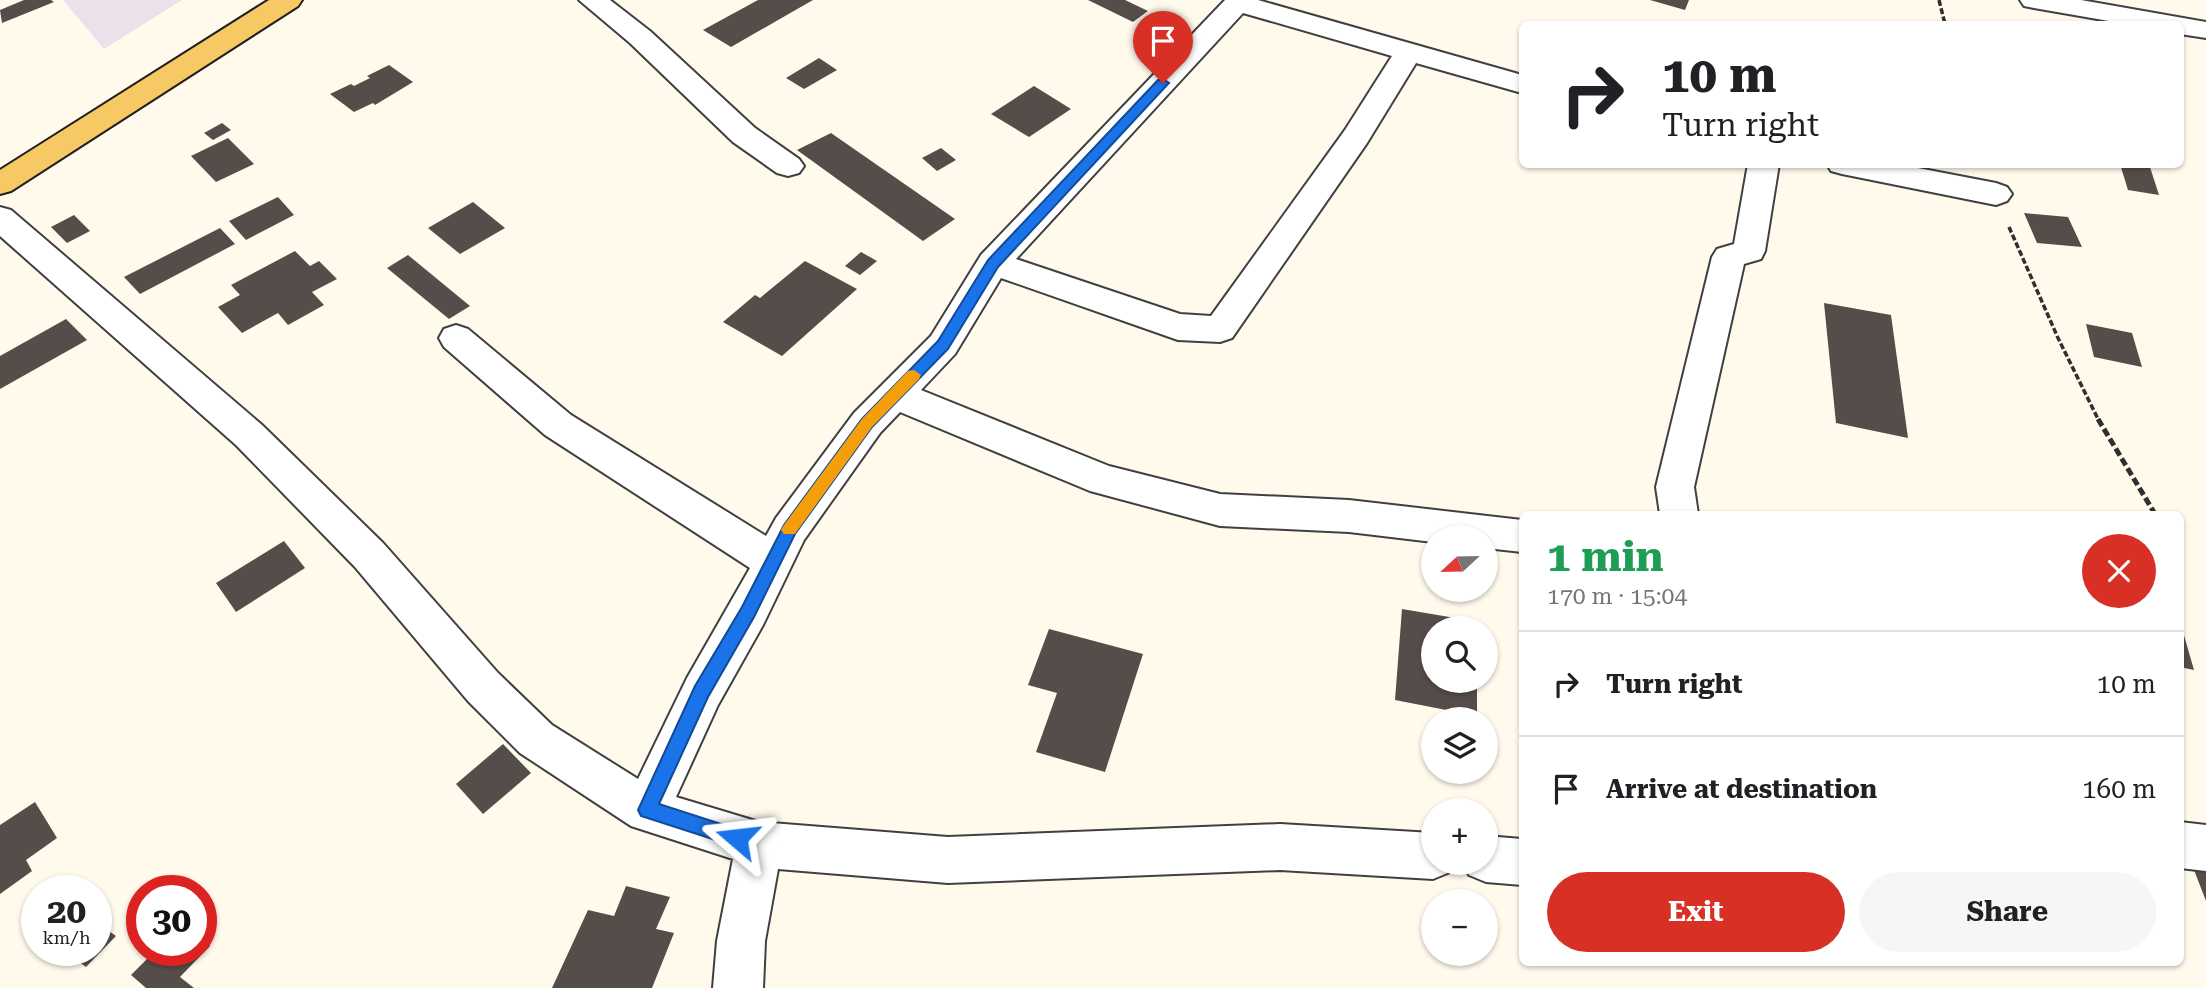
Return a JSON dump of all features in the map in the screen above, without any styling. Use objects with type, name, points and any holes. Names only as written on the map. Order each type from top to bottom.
[{"type":"main road","points":[[0,184],[288,0]]},
{"type":"street","points":[[593,0],[640,37],[744,135],[788,166]]},
{"type":"street","points":[[2034,0],[2153,21]]},
{"type":"street","points":[[647,810],[702,692],[748,612],[790,529],[867,423],[943,345],[993,263],[1239,1],[1519,83]]},
{"type":"street","points":[[2184,27],[2206,30]]},
{"type":"street","points":[[993,263],[1178,327],[1220,329],[1356,136],[1409,52]]},
{"type":"street","points":[[1679,511],[1675,487],[1729,257],[1749,251],[1763,168]]},
{"type":"street","points":[[1863,168],[1996,194]]},
{"type":"street","points":[[0,218],[249,435],[369,555],[483,687],[536,739],[647,810],[759,845],[948,860],[1280,847],[1421,855]]},
{"type":"street","points":[[456,338],[558,425],[774,562]]},
{"type":"street","points":[[895,395],[1103,481],[1220,510],[1349,516],[1519,536]]},
{"type":"street","points":[[738,988],[741,942],[759,845]]},
{"type":"street","points":[[2184,846],[2206,849]]},
{"type":"street","points":[[1498,860],[1519,862]]},
{"type":"path","points":[[1939,0],[1944,21]]},
{"type":"path","points":[[1996,194],[2073,374],[2124,468],[2153,511]]},
{"type":"shaded area","points":[[63,0],[182,0],[104,49]]},
{"type":"building","points":[[24,0],[54,2],[2,23],[0,10]]},
{"type":"building","points":[[758,0],[813,0],[731,47],[703,30]]},
{"type":"building","points":[[1088,0],[1125,0],[1148,11],[1133,22]]},
{"type":"building","points":[[1650,0],[1689,0],[1685,10]]},
{"type":"building","points":[[819,58],[837,70],[804,89],[786,78]]},
{"type":"building","points":[[389,65],[413,82],[375,105],[373,103],[354,112],[330,94],[351,84],[354,86]]},
{"type":"building","points":[[1034,86],[1071,109],[1029,137],[991,114]]},
{"type":"building","points":[[222,123],[231,130],[213,140],[204,133]]},
{"type":"building","points":[[831,133],[955,219],[923,241],[797,150]]},
{"type":"building","points":[[228,138],[254,164],[216,182],[191,156]]},
{"type":"building","points":[[941,148],[956,160],[937,171],[922,158]]},
{"type":"building","points":[[2121,168],[2150,168],[2159,195],[2128,190]]},
{"type":"building","points":[[278,197],[294,215],[246,240],[229,221]]},
{"type":"building","points":[[473,202],[505,228],[460,254],[428,228]]},
{"type":"building","points":[[2024,213],[2068,217],[2082,247],[2037,243]]},
{"type":"building","points":[[74,215],[90,231],[67,243],[51,227]]},
{"type":"building","points":[[220,228],[235,244],[140,294],[124,277]]},
{"type":"building","points":[[295,251],[310,266],[319,261],[337,279],[312,292],[324,305],[288,325],[278,313],[242,333],[218,307],[240,295],[231,285]]},
{"type":"building","points":[[861,252],[877,261],[860,275],[845,266]]},
{"type":"building","points":[[408,255],[470,306],[449,319],[387,268]]},
{"type":"building","points":[[805,261],[857,289],[782,356],[723,322],[755,295],[760,298]]},
{"type":"building","points":[[1824,303],[1891,315],[1908,438],[1836,423]]},
{"type":"building","points":[[66,319],[87,340],[0,389],[0,356]]},
{"type":"building","points":[[2086,324],[2132,333],[2142,367],[2094,357]]},
{"type":"building","points":[[284,541],[305,568],[236,612],[216,583]]},
{"type":"building","points":[[1402,609],[1443,616],[1421,616],[1421,693],[1477,693],[1477,707],[1431,707],[1395,700]]},
{"type":"building","points":[[1049,629],[1143,654],[1105,772],[1036,752],[1057,693],[1028,685]]},
{"type":"building","points":[[2184,635],[2194,670],[2184,668]]},
{"type":"building","points":[[503,744],[531,773],[483,814],[456,784]]},
{"type":"building","points":[[35,802],[57,838],[26,860],[32,871],[21,875],[21,879],[0,894],[0,825]]},
{"type":"building","points":[[2194,870],[2206,872],[2206,901]]},
{"type":"building","points":[[626,886],[670,897],[656,929],[674,933],[652,988],[552,988],[588,910],[614,916]]},
{"type":"building","points":[[140,966],[191,966],[180,977],[194,988],[146,988],[131,975]]},
{"type":"slow traffic","points":[[790,530],[867,423],[914,375]]},
{"type":"route","points":[[737,838],[647,810],[702,692],[748,612],[790,529],[867,423],[943,345],[993,263],[1163,83]]}]
